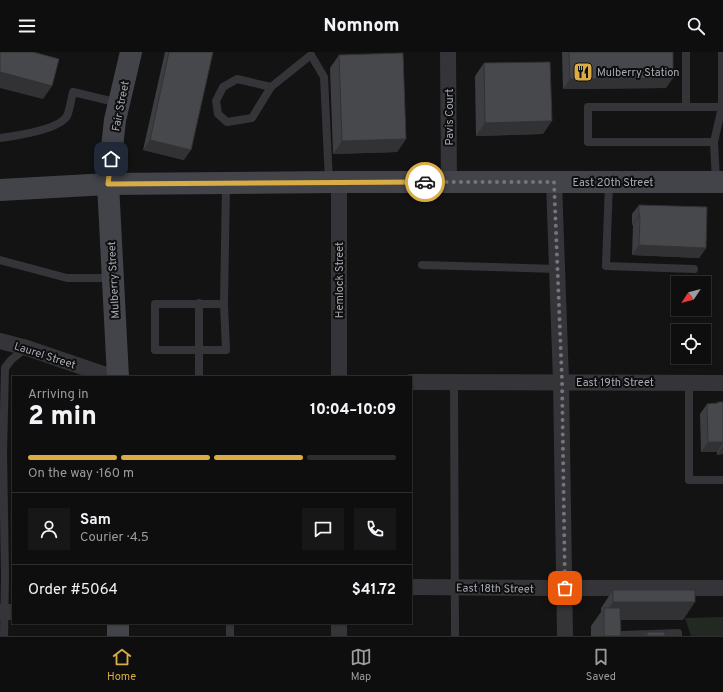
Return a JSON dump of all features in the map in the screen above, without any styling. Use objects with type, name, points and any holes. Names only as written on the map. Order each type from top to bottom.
[{"type":"street","name":"Fair Street","points":[[108,184],[116,120],[131,52]]},
{"type":"street","name":"Pavis Court","points":[[448,52],[449,183]]},
{"type":"street","name":"East 20th Street","points":[[0,190],[108,184],[334,182],[719,182]]},
{"type":"street","name":"Hemlock Street","points":[[334,182],[339,376]]},
{"type":"street","points":[[554,182],[562,381],[565,636]]},
{"type":"street","name":"Mulberry Street","points":[[108,184],[118,376]]},
{"type":"street","name":"Laurel Street","points":[[0,341],[27,348],[109,376]]},
{"type":"street","name":"East 19th Street","points":[[412,382],[562,381],[723,383]]},
{"type":"street","name":"East 18th Street","points":[[412,586],[723,588]]},
{"type":"street","points":[[118,624],[118,636]]},
{"type":"street","points":[[339,624],[339,636]]},
{"type":"lane","points":[[686,52],[686,107]]},
{"type":"lane","points":[[719,182],[714,142],[722,107],[722,52]]},
{"type":"lane","points":[[271,87],[237,79],[223,87],[216,101],[218,114],[227,122],[252,118],[271,87],[310,54],[324,77],[334,182]]},
{"type":"lane","points":[[0,138],[25,135],[56,125],[66,118],[73,92],[119,103]]},
{"type":"lane","points":[[714,142],[588,142],[588,107],[722,107]]},
{"type":"lane","points":[[609,182],[606,266],[694,269]]},
{"type":"lane","points":[[224,304],[155,304],[156,350],[226,350],[224,304],[226,183]]},
{"type":"lane","points":[[0,260],[67,278],[113,278]]},
{"type":"lane","points":[[422,265],[558,268]]},
{"type":"lane","points":[[199,303],[199,376]]},
{"type":"lane","points":[[4,636],[6,612],[3,452],[5,368],[11,360],[27,348]]},
{"type":"lane","points":[[454,382],[455,636]]},
{"type":"lane","points":[[689,382],[690,480],[723,480]]},
{"type":"lane","points":[[230,624],[230,636]]},
{"type":"lane","points":[[623,636],[623,634],[678,633],[678,636]]},
{"type":"shaded area","points":[[723,617],[723,636],[691,636],[685,618]]},
{"type":"building","points":[[0,52],[33,52],[59,59],[52,86],[0,72]]},
{"type":"building","points":[[169,52],[213,52],[191,150],[150,140]]},
{"type":"building","points":[[569,52],[673,52],[673,78],[570,79]]},
{"type":"building","points":[[403,53],[406,139],[342,141],[339,55]]},
{"type":"building","points":[[550,62],[552,121],[485,123],[484,63]]},
{"type":"building","points":[[639,205],[707,207],[706,248],[639,245]]},
{"type":"building","points":[[723,402],[723,442],[708,442],[707,404]]},
{"type":"building","points":[[613,590],[695,590],[695,602],[613,602]]},
{"type":"building","points":[[604,608],[620,608],[621,636],[604,636]]},
{"type":"building","points":[[647,632],[665,632],[665,636],[647,636]]},
{"type":"way so far","points":[[425,182],[554,182],[562,381],[565,588]]},
{"type":"place","name":"Mulberry Station","points":[[583,72]]},
{"type":"route","points":[[111,159],[108,184],[425,182]]}]
